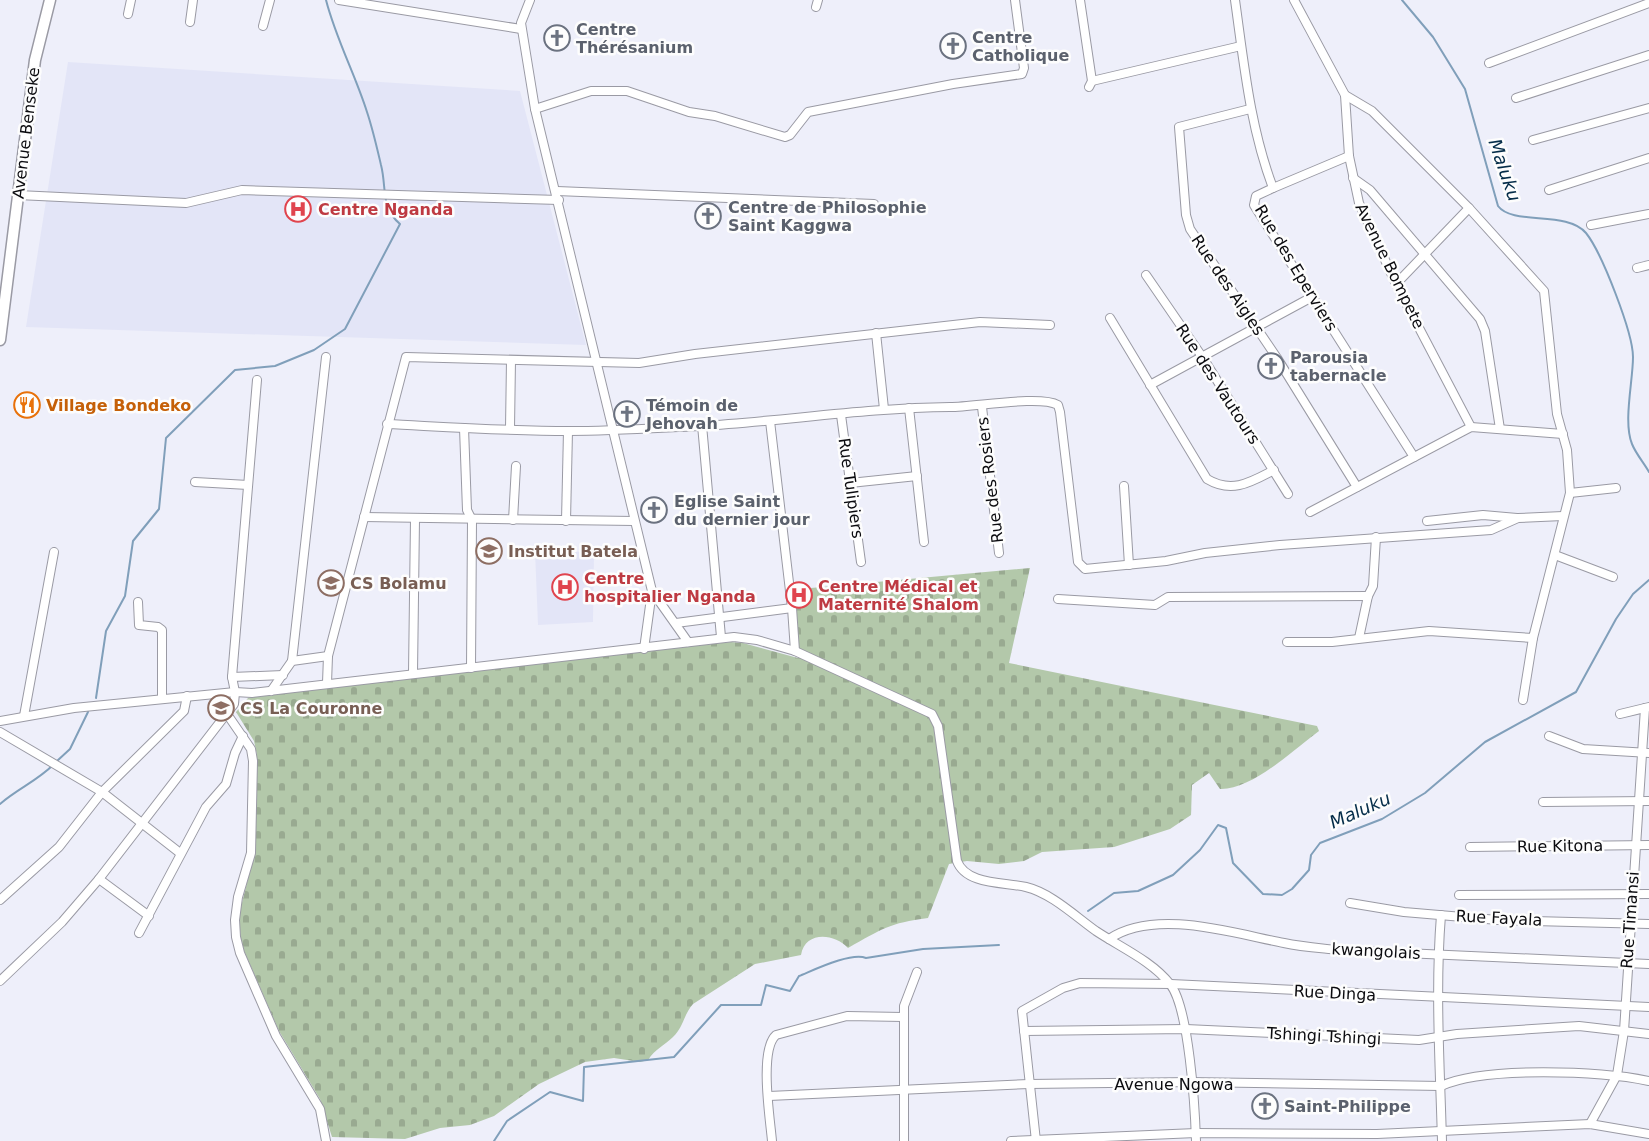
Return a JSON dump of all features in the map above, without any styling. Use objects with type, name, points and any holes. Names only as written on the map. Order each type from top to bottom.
[{"type":"street","name":"Avenue Benseke","points":[[0,340],[35,60],[50,0]]},
{"type":"street","points":[[128,14],[131,0]]},
{"type":"street","points":[[190,22],[194,0]]},
{"type":"street","points":[[263,26],[270,0]]},
{"type":"street","points":[[342,0],[521,29]]},
{"type":"street","points":[[530,0],[524,13],[521,29],[535,109],[558,195],[595,363],[652,591],[651,617],[644,649]]},
{"type":"street","points":[[535,109],[591,92],[627,91],[689,112],[715,116],[785,137],[790,135],[808,112],[953,84],[1017,76],[1024,72],[1015,0]]},
{"type":"street","points":[[1080,0],[1090,84],[1241,46]]},
{"type":"street","name":"Rue des Eperviers","points":[[1235,0],[1250,109],[1258,148],[1273,188],[1256,196],[1254,205],[1414,457]]},
{"type":"street","name":"Avenue Bompete","points":[[1294,0],[1345,94],[1349,156],[1359,203],[1396,284],[1470,427]]},
{"type":"street","points":[[1489,63],[1649,3]]},
{"type":"street","points":[[1516,98],[1649,55]]},
{"type":"street","points":[[1345,94],[1372,111],[1469,208],[1544,291],[1557,414],[1569,459],[1570,494],[1533,638],[1523,700]]},
{"type":"street","points":[[1533,140],[1649,108]]},
{"type":"street","name":"Rue des Aigles","points":[[1250,109],[1182,124],[1178,130],[1188,223],[1357,487]]},
{"type":"street","points":[[1273,188],[1349,156]]},
{"type":"street","points":[[1549,190],[1649,158]]},
{"type":"street","points":[[1353,178],[1368,188],[1484,325],[1500,429]]},
{"type":"street","points":[[18,195],[176,203],[242,190],[379,195],[558,195],[874,204]]},
{"type":"street","points":[[1396,284],[1469,208]]},
{"type":"street","points":[[1591,225],[1649,214]]},
{"type":"street","points":[[1637,268],[1649,265]]},
{"type":"street","name":"Rue des Vautours","points":[[1146,275],[1203,358],[1288,494]]},
{"type":"street","points":[[1150,385],[1312,297]]},
{"type":"street","points":[[1110,318],[1207,480],[1226,487],[1239,487],[1274,470]]},
{"type":"street","points":[[327,683],[328,656],[406,357],[595,363],[645,362],[695,354],[980,322],[1050,325]]},
{"type":"street","points":[[876,333],[884,409]]},
{"type":"street","points":[[271,691],[292,661],[326,357]]},
{"type":"street","points":[[510,428],[511,360]]},
{"type":"street","points":[[0,981],[62,922],[99,879],[234,704],[235,692],[231,677],[257,380]]},
{"type":"street","points":[[387,424],[568,431],[612,430],[770,421],[884,409],[982,407],[1012,401],[1051,402],[1058,405],[1079,565],[1085,569],[1166,561],[1212,552],[1376,537],[1491,530],[1518,518]]},
{"type":"street","name":"Rue des Rosiers","points":[[982,407],[999,553]]},
{"type":"street","points":[[909,408],[924,542]]},
{"type":"street","name":"Rue Tulipiers","points":[[841,415],[861,562]]},
{"type":"street","points":[[770,421],[795,651]]},
{"type":"street","points":[[702,425],[722,637]]},
{"type":"street","points":[[1310,512],[1470,427],[1563,434]]},
{"type":"street","points":[[464,428],[467,510],[472,520],[471,668]]},
{"type":"street","points":[[566,521],[568,431]]},
{"type":"street","points":[[513,520],[516,466]]},
{"type":"street","points":[[850,483],[917,476]]},
{"type":"street","points":[[195,482],[248,485]]},
{"type":"street","points":[[1124,486],[1129,565]]},
{"type":"street","points":[[1570,494],[1616,488]]},
{"type":"street","points":[[1427,521],[1483,515],[1518,518],[1563,516]]},
{"type":"street","points":[[364,517],[634,521]]},
{"type":"street","points":[[413,673],[415,519]]},
{"type":"street","points":[[1359,638],[1368,596],[1373,586],[1376,537]]},
{"type":"street","points":[[24,716],[54,552]]},
{"type":"street","points":[[1555,555],[1613,577]]},
{"type":"street","points":[[652,591],[688,642]]},
{"type":"street","points":[[1058,599],[1155,605],[1167,597],[1368,596]]},
{"type":"street","points":[[138,602],[139,625],[158,627],[162,630],[162,699]]},
{"type":"street","points":[[676,623],[792,608]]},
{"type":"street","points":[[1287,642],[1332,642],[1429,631],[1533,638]]},
{"type":"street","points":[[0,721],[74,708],[187,696],[271,691],[413,673],[644,649],[722,637],[757,640],[795,651],[932,714],[938,726],[946,792],[960,867],[966,874],[1032,889],[1081,919],[1151,967],[1171,984],[1180,1003],[1186,1029],[1196,1137]]},
{"type":"street","points":[[292,661],[328,656]]},
{"type":"street","points":[[231,677],[283,675]]},
{"type":"street","points":[[0,900],[59,847],[102,792],[184,711],[187,696]]},
{"type":"street","points":[[1620,714],[1647,708]]},
{"type":"street","name":"Rue Timansi","points":[[1590,1124],[1617,1075],[1624,1030],[1638,801],[1646,753],[1647,708]]},
{"type":"street","points":[[227,714],[243,736],[252,754],[252,846],[236,908],[235,928],[238,946],[276,1036],[320,1109],[326,1141]]},
{"type":"street","points":[[0,732],[102,792],[180,853]]},
{"type":"street","points":[[139,933],[206,807],[226,784],[235,753],[243,736]]},
{"type":"street","points":[[1549,736],[1583,749],[1646,753]]},
{"type":"street","points":[[1544,802],[1649,801]]},
{"type":"street","name":"Rue Kitona","points":[[1470,847],[1649,844]]},
{"type":"street","points":[[99,879],[150,916]]},
{"type":"street","points":[[1460,895],[1649,894]]},
{"type":"street","name":"Rue Fayala","points":[[1350,903],[1498,920],[1649,924]]},
{"type":"street","points":[[1441,915],[1438,953],[1438,1037],[1442,1141]]},
{"type":"street","name":"kwangolais","points":[[1109,939],[1121,932],[1140,926],[1180,925],[1304,946],[1395,953],[1438,953],[1649,964]]},
{"type":"street","points":[[904,1141],[903,1017],[907,993],[917,972]]},
{"type":"street","name":"Rue Dinga","points":[[1024,1031],[1022,1016],[1027,1006],[1074,984],[1171,984],[1438,999],[1649,1007]]},
{"type":"street","points":[[771,1141],[768,1050],[769,1043],[776,1035],[847,1016],[903,1017]]},
{"type":"street","name":"Tshingi Tshingi","points":[[1024,1031],[1186,1029],[1396,1040],[1579,1026],[1649,1035]]},
{"type":"street","points":[[1024,1031],[1036,1140]]},
{"type":"street","name":"Avenue Ngowa","points":[[769,1096],[1029,1084],[1190,1082],[1441,1086],[1459,1080],[1510,1075],[1617,1075],[1649,1082]]},
{"type":"street","points":[[1011,1141],[1366,1134],[1590,1124],[1649,1134]]},
{"type":"shaded area","name":"Centre Nganda","points":[[68,62],[520,91],[586,345],[26,327]]},
{"type":"shaded area","name":"Centre hospitalier Nganda","points":[[535,551],[594,552],[593,622],[538,625]]},
{"type":"green space","points":[[1030,568],[1009,663],[1317,726],[1319,731],[1272,768],[1232,788],[1220,789],[1209,773],[1192,785],[1191,815],[1170,829],[1114,847],[1042,852],[1024,861],[999,864],[967,861],[949,864],[928,918],[886,928],[848,948],[835,939],[814,938],[804,947],[801,955],[755,964],[693,1004],[676,1033],[648,1060],[640,1062],[614,1058],[585,1062],[539,1084],[494,1116],[470,1125],[440,1128],[405,1139],[332,1137],[320,1099],[279,1031],[241,944],[239,915],[254,854],[257,755],[254,741],[236,712],[248,698],[366,681],[731,642],[743,643],[798,658],[795,602],[801,602],[800,589]]},
{"type":"waterway","points":[[96,698],[106,631],[125,596],[133,541],[159,509],[166,438],[235,370],[275,366],[314,350],[345,329],[400,224],[389,211],[383,173],[369,119],[326,0]]},
{"type":"waterway","name":"Maluku","points":[[1402,0],[1433,37],[1465,89],[1498,206],[1505,212],[1515,215],[1566,222],[1577,226],[1593,243],[1608,275],[1632,346],[1629,435],[1649,472]]},
{"type":"waterway","name":"Maluku","points":[[1088,911],[1114,893],[1138,891],[1173,875],[1200,850],[1218,825],[1226,828],[1233,863],[1263,894],[1282,895],[1292,889],[1309,870],[1311,855],[1320,843],[1382,819],[1425,793],[1485,742],[1576,692],[1616,619],[1633,594],[1649,580]]},
{"type":"waterway","points":[[57,761],[70,749],[88,712]]},
{"type":"waterway","points":[[0,804],[53,765]]},
{"type":"waterway","points":[[494,1141],[507,1121],[550,1092],[583,1101],[584,1067],[674,1057],[721,1005],[761,1005],[766,985],[790,991],[799,976],[832,962],[851,957],[866,958],[923,949],[999,945]]},
{"type":"place","name":"Centre Thérésanium","points":[[557,38]]},
{"type":"place","name":"Centre Catholique","points":[[953,46]]},
{"type":"place","name":"Centre Nganda","points":[[298,209]]},
{"type":"place","name":"Centre de Philosophie Saint Kaggwa","points":[[708,216]]},
{"type":"place","name":"Parousia tabernacle","points":[[1271,366]]},
{"type":"place","name":"Village Bondeko","points":[[27,405]]},
{"type":"place","name":"Témoin de Jehovah","points":[[627,414]]},
{"type":"place","name":"Eglise Saint du dernier jour","points":[[654,510]]},
{"type":"place","name":"Institut Batela","points":[[489,551]]},
{"type":"place","name":"CS Bolamu","points":[[331,583]]},
{"type":"place","name":"Centre hospitalier Nganda","points":[[565,587]]},
{"type":"place","name":"Centre Médical et Maternité Shalom","points":[[799,595]]},
{"type":"place","name":"CS La Couronne","points":[[221,708]]},
{"type":"place","name":"Saint-Philippe","points":[[1265,1106]]}]
